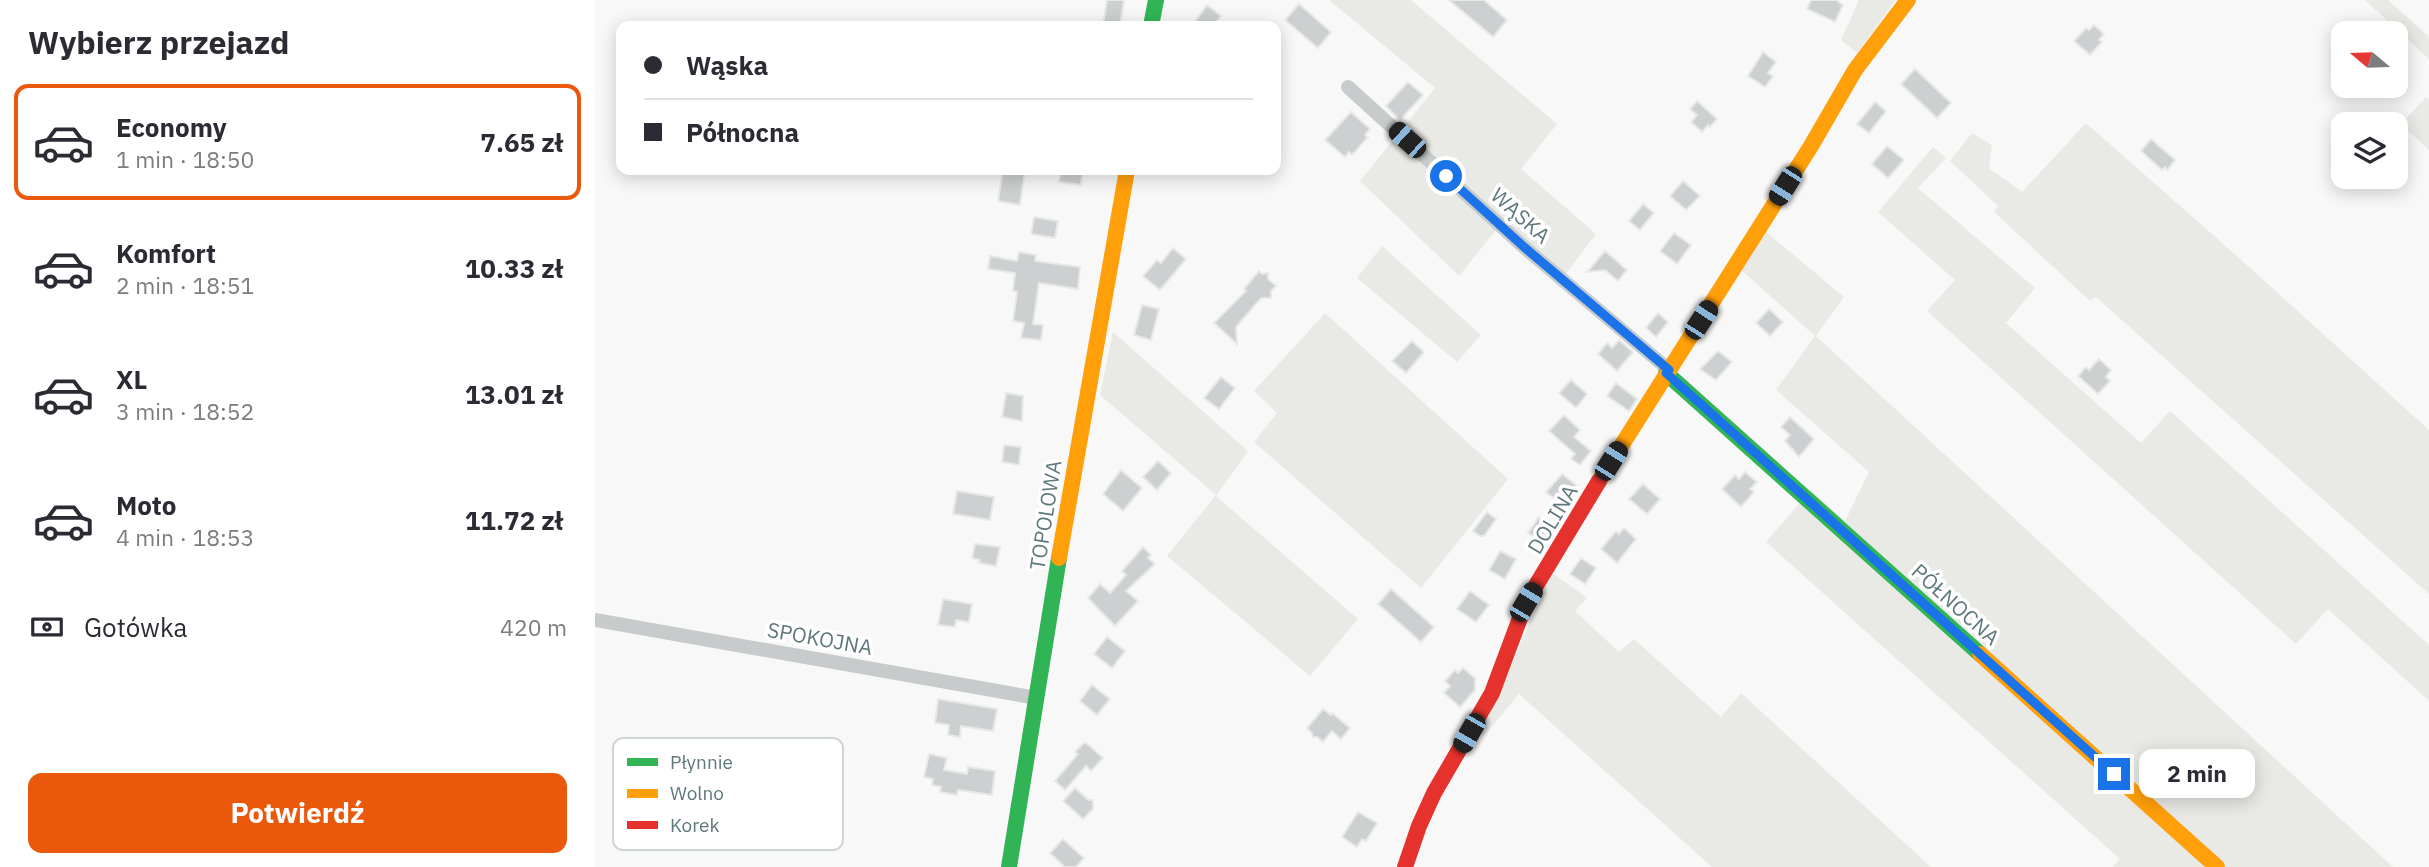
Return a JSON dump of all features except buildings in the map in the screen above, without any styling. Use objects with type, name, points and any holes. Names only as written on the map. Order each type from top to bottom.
[{"type":"street","points":[[1152,21],[1156,0]]},
{"type":"street","name":"DOLINA","points":[[1405,867],[1434,793],[1492,693],[1526,602],[1667,371],[1811,146],[1855,70],[1908,0]]},
{"type":"street","name":"WĄSKA","points":[[1348,87],[1524,247],[1667,371]]},
{"type":"street","name":"TOPOLOWA","points":[[1009,867],[1065,520],[1126,175]]},
{"type":"street","name":"PÓŁNOCNA","points":[[1667,371],[2217,867]]},
{"type":"street","name":"SPOKOJNA","points":[[595,620],[1037,698]]},
{"type":"shaded area","points":[[1329,0],[1411,0],[1557,124],[1521,169],[1596,234],[1565,275],[1402,129],[1435,88]]},
{"type":"shaded area","points":[[1859,0],[1896,0],[1857,53],[1841,40]]},
{"type":"shaded area","points":[[2365,0],[2388,0],[2429,37],[2429,59],[2408,40],[2408,21],[2388,21]]},
{"type":"shaded area","points":[[2426,97],[2429,100],[2429,150],[2408,130],[2408,116]]},
{"type":"shaded area","points":[[2086,123],[2429,430],[2429,594],[2096,297],[2090,301],[1994,212],[1998,206],[1950,161],[1972,133],[1992,145],[1989,168],[2022,192]]},
{"type":"shaded area","points":[[1394,139],[1496,230],[1459,276],[1360,181]]},
{"type":"shaded area","points":[[1933,147],[1946,158],[1918,188],[2035,288],[2006,323],[2141,443],[2170,411],[2429,645],[2429,701],[2328,609],[2296,644],[1927,311],[1955,280],[1878,212]]},
{"type":"shaded area","points":[[1765,231],[1844,297],[1816,336],[2393,867],[2112,867],[2120,859],[1766,542],[1811,490],[1845,521],[1869,472],[1776,390],[1815,336],[1741,270]]},
{"type":"shaded area","points":[[1382,246],[1481,335],[1457,362],[1357,278]]},
{"type":"shaded area","points":[[1325,313],[1508,479],[1421,588],[1254,442],[1277,413],[1254,391]]},
{"type":"shaded area","points":[[1113,332],[1248,451],[1216,496],[1358,619],[1310,676],[1167,556],[1216,495],[1100,395]]},
{"type":"shaded area","points":[[1551,572],[1587,598],[1575,611],[1619,652],[1634,639],[1721,717],[1741,693],[1931,867],[1712,867],[1519,694],[1484,736],[1477,731],[1506,678]]},
{"type":"traffic: fast","points":[[1152,21],[1156,0]]},
{"type":"traffic: fast","points":[[1666,373],[1980,654]]},
{"type":"traffic: fast","points":[[1009,867],[1059,558]]},
{"type":"traffic: slow","points":[[1599,481],[1811,146],[1855,70],[1908,0]]},
{"type":"traffic: slow","points":[[1059,558],[1126,175]]},
{"type":"traffic: slow","points":[[1980,654],[2217,867]]},
{"type":"traffic: jam","points":[[1405,867],[1434,793],[1492,693],[1526,602],[1599,481]]},
{"type":"route","points":[[1446,176],[1524,247],[1669,370],[1666,373],[2114,774]]}]
